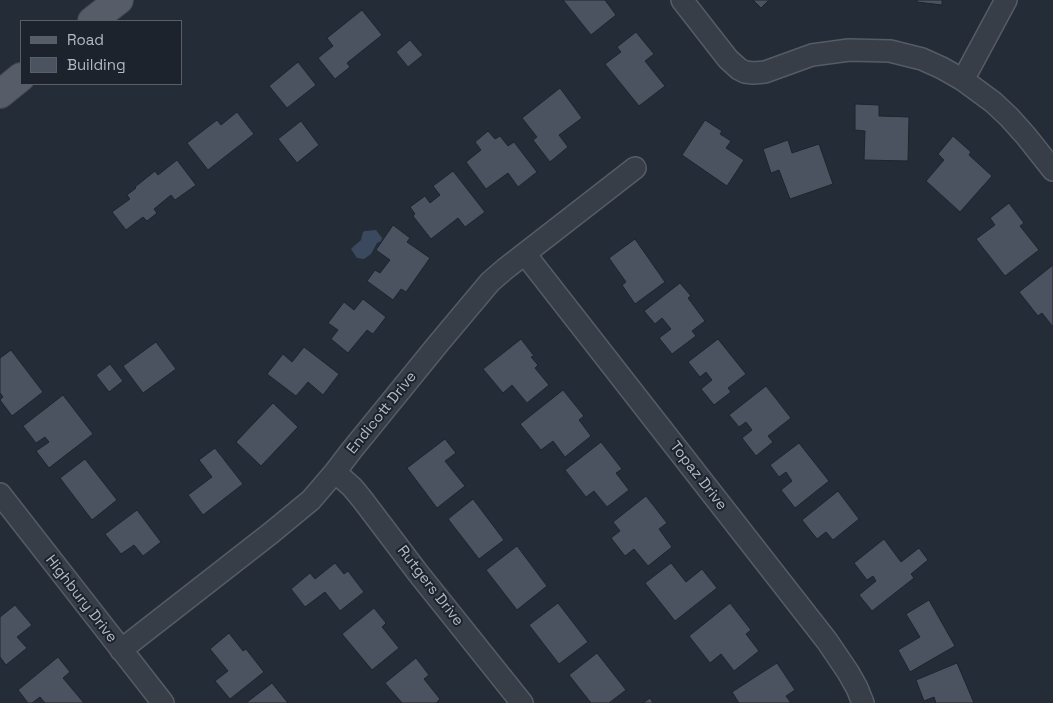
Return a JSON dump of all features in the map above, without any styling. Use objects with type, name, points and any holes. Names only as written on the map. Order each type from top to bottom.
[{"type":"main road","points":[[93,20],[119,0]]},
{"type":"main road","points":[[0,94],[20,78]]},
{"type":"street","points":[[682,0],[728,59],[739,69],[746,72],[765,72],[812,55],[849,50],[890,51],[942,68],[963,80],[993,102],[1026,136],[1053,170]]},
{"type":"street","points":[[963,80],[1006,0]]},
{"type":"street","name":"Endicott Drive","points":[[121,650],[311,500],[490,282],[635,168]]},
{"type":"street","name":"Topaz Drive","points":[[524,254],[828,642],[848,672],[863,703]]},
{"type":"street","name":"Rutgers Drive","points":[[335,472],[362,499],[418,573],[522,703]]},
{"type":"street","name":"Highbury Drive","points":[[0,494],[163,703]]},
{"type":"water","points":[[376,230],[382,238],[381,241],[377,243],[371,254],[364,259],[357,258],[351,249],[361,240],[363,232]]},
{"type":"building","points":[[563,0],[605,0],[616,15],[591,35]]},
{"type":"building","points":[[753,0],[769,0],[761,8]]},
{"type":"building","points":[[917,0],[942,0],[942,5],[917,2]]},
{"type":"building","points":[[362,10],[382,35],[347,63],[350,67],[335,79],[318,58],[333,46],[327,38]]},
{"type":"building","points":[[636,32],[654,54],[645,61],[665,86],[639,106],[605,64],[621,52],[617,47]]},
{"type":"building","points":[[410,40],[423,55],[408,67],[396,52]]},
{"type":"building","points":[[298,62],[316,85],[287,108],[269,86]]},
{"type":"building","points":[[560,88],[582,118],[559,135],[568,147],[550,162],[533,140],[537,137],[522,118]]},
{"type":"building","points":[[855,104],[879,105],[879,116],[909,117],[908,161],[864,160],[865,131],[855,130]]},
{"type":"building","points":[[237,112],[254,134],[208,170],[187,143],[217,120],[221,125]]},
{"type":"building","points":[[705,120],[722,131],[720,134],[731,141],[726,148],[744,160],[727,186],[682,155]]},
{"type":"building","points":[[301,121],[319,145],[297,163],[278,139]]},
{"type":"building","points":[[488,131],[495,139],[500,136],[508,146],[514,142],[537,172],[518,187],[508,173],[486,189],[466,162],[481,150],[475,142]]},
{"type":"building","points":[[953,136],[971,152],[969,155],[992,176],[960,212],[926,181],[944,160],[938,154]]},
{"type":"building","points":[[788,140],[792,153],[819,144],[833,184],[790,199],[779,170],[771,173],[763,149]]},
{"type":"building","points":[[177,160],[196,185],[175,200],[171,195],[154,209],[157,213],[147,221],[143,217],[126,230],[112,212],[130,199],[127,195],[155,171],[158,175]]},
{"type":"building","points":[[453,171],[485,212],[465,227],[458,218],[431,239],[413,216],[415,214],[410,207],[425,196],[430,203],[440,195],[433,186]]},
{"type":"building","points":[[1009,203],[1024,223],[1020,226],[1039,250],[1005,276],[976,239],[995,225],[990,218]]},
{"type":"building","points":[[393,225],[410,238],[407,242],[430,258],[406,292],[401,289],[393,300],[367,281],[375,270],[380,273],[390,260],[376,250]]},
{"type":"building","points":[[635,239],[665,282],[635,304],[622,285],[626,282],[609,258]]},
{"type":"building","points":[[1053,265],[1053,327],[1042,313],[1038,316],[1019,292]]},
{"type":"building","points":[[680,283],[691,296],[688,298],[705,321],[692,331],[696,336],[672,354],[659,338],[671,329],[662,318],[655,324],[644,311]]},
{"type":"building","points":[[363,299],[386,317],[373,334],[367,330],[348,353],[331,339],[338,330],[328,323],[344,302],[354,310]]},
{"type":"building","points":[[521,339],[534,356],[531,357],[538,365],[535,368],[549,385],[527,403],[512,385],[503,393],[483,369]]},
{"type":"building","points":[[718,339],[746,374],[728,388],[731,392],[714,405],[701,389],[712,380],[706,372],[700,377],[688,362]]},
{"type":"building","points":[[156,342],[176,369],[143,393],[123,366]]},
{"type":"building","points":[[304,347],[339,374],[323,395],[308,382],[296,396],[267,374],[283,354],[292,362]]},
{"type":"building","points":[[11,350],[43,392],[12,416],[0,400],[3,397],[0,393],[0,358]]},
{"type":"building","points":[[110,364],[123,381],[109,392],[96,375]]},
{"type":"building","points":[[766,386],[791,418],[768,436],[773,442],[756,456],[742,438],[752,430],[746,422],[739,427],[729,415]]},
{"type":"building","points":[[563,390],[584,416],[579,420],[591,436],[565,457],[553,441],[541,450],[520,424]]},
{"type":"building","points":[[63,395],[93,434],[49,468],[36,451],[49,442],[45,437],[36,443],[23,426]]},
{"type":"building","points":[[273,403],[298,427],[261,466],[236,442]]},
{"type":"building","points":[[445,439],[456,453],[445,461],[465,486],[437,508],[407,468]]},
{"type":"building","points":[[601,442],[622,469],[616,473],[629,490],[607,507],[594,491],[586,497],[565,470]]},
{"type":"building","points":[[799,443],[829,481],[795,508],[781,490],[792,481],[786,472],[779,477],[770,465]]},
{"type":"building","points":[[215,448],[243,484],[203,515],[188,495],[212,477],[199,460]]},
{"type":"building","points":[[85,459],[117,500],[92,520],[60,478]]},
{"type":"building","points":[[838,491],[859,519],[833,540],[826,532],[817,539],[802,520]]},
{"type":"building","points":[[646,496],[667,523],[659,529],[672,547],[648,566],[634,549],[625,556],[611,538],[620,531],[613,522]]},
{"type":"building","points":[[473,499],[504,540],[479,559],[448,519]]},
{"type":"building","points":[[137,510],[161,542],[143,556],[134,545],[121,554],[105,534]]},
{"type":"building","points":[[884,539],[901,562],[919,548],[928,560],[911,574],[914,578],[872,611],[859,595],[876,581],[873,576],[867,580],[854,563]]},
{"type":"building","points":[[517,546],[547,586],[517,610],[486,570]]},
{"type":"building","points":[[335,563],[344,574],[348,571],[364,592],[340,611],[325,592],[305,607],[291,589],[310,573],[315,579]]},
{"type":"building","points":[[671,563],[686,582],[702,569],[717,588],[675,621],[645,583]]},
{"type":"building","points":[[929,600],[955,646],[910,672],[898,650],[920,637],[906,614]]},
{"type":"building","points":[[558,603],[588,642],[559,664],[529,625]]},
{"type":"building","points":[[730,603],[751,630],[746,634],[759,651],[734,671],[721,654],[710,663],[689,636]]},
{"type":"building","points":[[15,605],[32,625],[17,637],[27,648],[6,665],[0,657],[0,617]]},
{"type":"building","points":[[374,608],[386,623],[382,627],[399,648],[372,670],[342,634]]},
{"type":"building","points":[[229,633],[243,651],[246,649],[264,672],[230,699],[215,681],[228,671],[210,649]]},
{"type":"building","points":[[597,653],[626,690],[609,703],[591,703],[569,675]]},
{"type":"building","points":[[58,657],[70,672],[63,678],[84,703],[45,703],[40,697],[32,703],[28,703],[18,690]]},
{"type":"building","points":[[416,658],[429,675],[424,679],[440,699],[436,703],[402,703],[385,683]]},
{"type":"building","points":[[777,663],[795,690],[786,696],[791,703],[739,703],[732,692]]},
{"type":"building","points":[[957,663],[974,703],[936,703],[934,697],[924,701],[916,680]]},
{"type":"building","points":[[272,683],[288,703],[246,703]]},
{"type":"building","points":[[650,698],[653,703],[643,703]]}]
